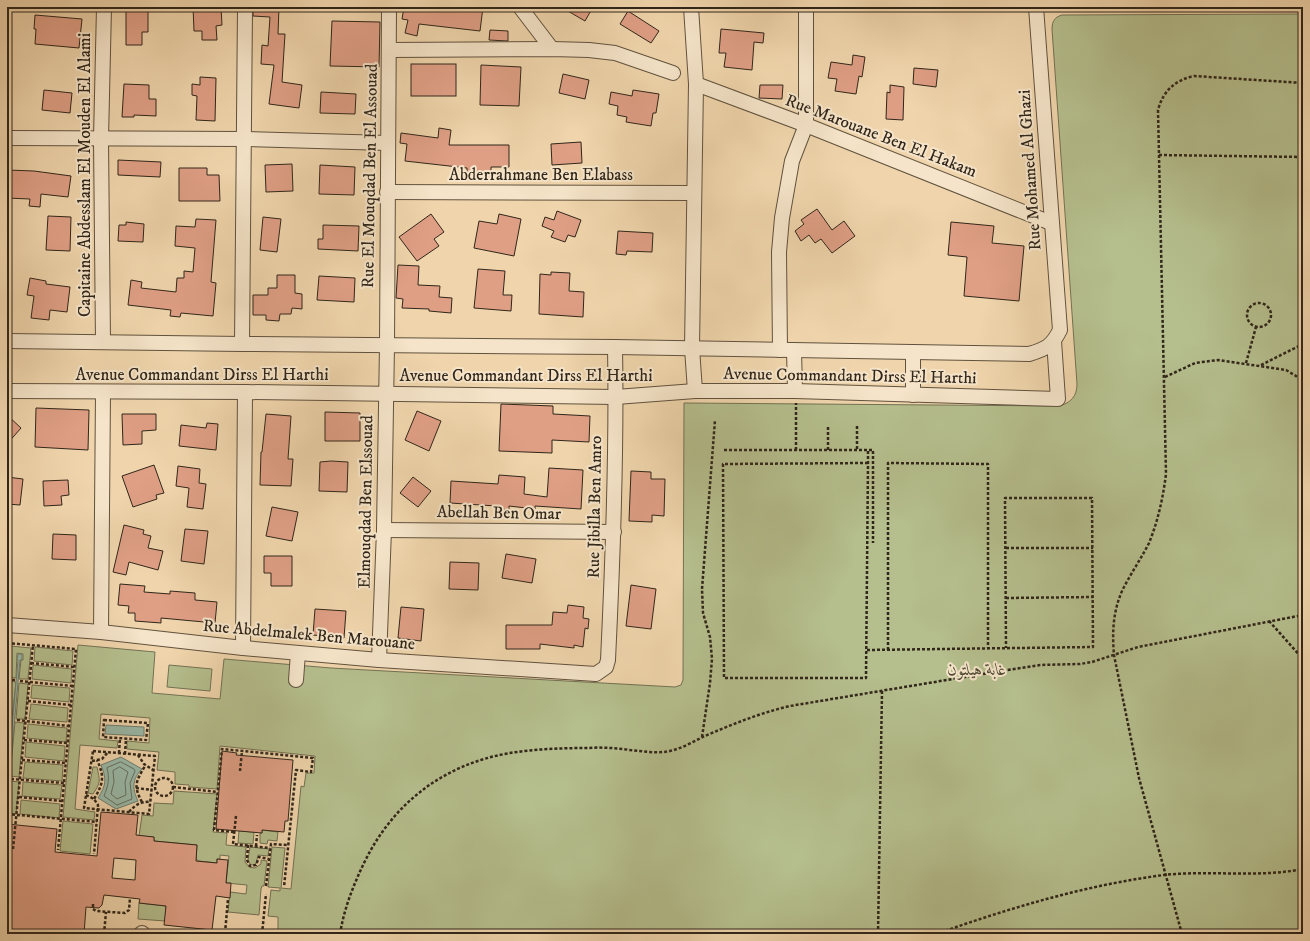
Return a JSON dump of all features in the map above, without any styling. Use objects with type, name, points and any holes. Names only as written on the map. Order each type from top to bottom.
[{"type":"street","name":"Capitaine Abdesslam El Mouden El Alami","points":[[103,342],[101,139],[104,7]]},
{"type":"street","points":[[242,344],[245,7]]},
{"type":"street","name":"Rue El Mouqdad Ben El Assouad","points":[[387,346],[389,7]]},
{"type":"street","points":[[520,7],[552,49]]},
{"type":"street","points":[[691,7],[696,84],[692,348],[695,391]]},
{"type":"street","points":[[780,350],[779,252],[782,218],[792,161],[806,125],[806,7]]},
{"type":"street","name":"Rue Mohamed Al Ghazi","points":[[1036,7],[1052,223],[1057,335]]},
{"type":"street","points":[[389,50],[589,50],[615,53],[673,73]]},
{"type":"street","name":"Rue Marouane Ben El Hakam","points":[[696,84],[806,125],[1052,223]]},
{"type":"street","points":[[7,138],[388,143]]},
{"type":"street","name":"Abderrahmane Ben Elabass","points":[[387,192],[694,193]]},
{"type":"street","points":[[7,341],[387,346],[615,347],[1029,354],[1044,350],[1057,335]]},
{"type":"street","name":"Avenue Commandant Dirss El Harthi","points":[[7,391],[245,392],[616,397],[695,391],[796,391],[1058,399],[1057,335]]},
{"type":"street","name":"Elmouqdad Ben Elssouad","points":[[379,660],[384,530],[387,346]]},
{"type":"street","name":"Rue Jibilla Ben Amro","points":[[606,667],[608,660],[614,532],[616,397],[615,347]]},
{"type":"street","points":[[794,350],[796,391]]},
{"type":"street","points":[[913,395],[914,352]]},
{"type":"street","points":[[101,632],[103,392]]},
{"type":"street","points":[[243,648],[245,392]]},
{"type":"street","name":"Abellah Ben Omar","points":[[384,530],[614,532]]},
{"type":"street","name":"Rue Abdelmalek Ben Marouane","points":[[7,625],[101,632],[243,648],[379,660],[596,674],[606,667]]},
{"type":"street","points":[[296,680],[298,653]]},
{"type":"path","points":[[1182,934],[1139,778],[1114,655],[1113,628],[1118,601],[1149,542],[1156,524],[1164,491],[1166,474],[1158,117],[1160,103],[1168,90],[1186,77],[1201,76],[1303,83]]},
{"type":"path","points":[[1159,155],[1303,157]]},
{"type":"path","points":[[1262,303],[1267,305],[1270,310],[1270,320],[1262,327],[1256,326],[1251,324],[1248,320],[1248,309],[1252,305],[1262,303]]},
{"type":"path","points":[[1246,363],[1256,326]]},
{"type":"path","points":[[1261,365],[1303,344]]},
{"type":"path","points":[[1165,377],[1186,367],[1206,361],[1218,360],[1261,365],[1292,372],[1303,383]]},
{"type":"path","points":[[796,391],[796,450]]},
{"type":"path","points":[[702,738],[712,671],[712,648],[703,613],[702,589],[715,420]]},
{"type":"path","points":[[828,425],[828,450]]},
{"type":"path","points":[[857,426],[857,450]]},
{"type":"path","points":[[724,450],[872,450],[873,543]]},
{"type":"path","points":[[868,450],[868,463],[867,650],[866,678],[724,678],[723,464],[868,463]]},
{"type":"path","points":[[888,650],[888,463],[988,464],[988,648]]},
{"type":"path","points":[[867,650],[1093,648],[1092,498],[1005,498],[1006,648]]},
{"type":"path","points":[[1006,548],[1093,548]]},
{"type":"path","points":[[1006,598],[1093,598]]},
{"type":"path","points":[[340,934],[346,907],[353,886],[371,849],[392,818],[429,784],[444,775],[477,761],[509,753],[589,748],[663,752],[682,747],[771,710],[1040,665],[1080,664],[1092,662],[1138,647],[1303,615]]},
{"type":"path","points":[[1269,621],[1303,659]]},
{"type":"path","points":[[7,650],[7,643],[76,649],[58,850]]},
{"type":"path","points":[[13,849],[21,780],[33,645]]},
{"type":"path","points":[[31,663],[74,667]]},
{"type":"path","points":[[7,680],[15,680]]},
{"type":"path","points":[[20,680],[72,686]]},
{"type":"path","points":[[878,934],[882,691]]},
{"type":"path","points":[[28,701],[71,705]]},
{"type":"path","points":[[7,720],[12,720]]},
{"type":"path","points":[[16,720],[69,726]]},
{"type":"path","points":[[104,720],[148,723],[146,740],[120,738],[103,737],[104,720]]},
{"type":"path","points":[[119,753],[120,738]]},
{"type":"path","points":[[125,754],[126,739]]},
{"type":"path","points":[[24,740],[67,743]]},
{"type":"path","points":[[234,832],[214,830],[222,749],[313,758],[311,772],[296,770],[284,887]]},
{"type":"path","points":[[93,751],[119,753],[155,756],[153,788],[149,814],[84,808],[93,751]]},
{"type":"path","points":[[240,771],[242,751]]},
{"type":"path","points":[[92,761],[102,759],[108,752]]},
{"type":"path","points":[[138,755],[141,762],[145,766],[154,770]]},
{"type":"path","points":[[22,760],[66,763]]},
{"type":"path","points":[[94,799],[101,788],[103,778],[97,760]]},
{"type":"path","points":[[142,802],[136,788],[137,780],[145,766]]},
{"type":"path","points":[[136,788],[153,788],[158,793],[164,795],[170,793],[173,787],[171,781],[165,778],[158,780],[153,788]]},
{"type":"path","points":[[12,779],[64,783]]},
{"type":"path","points":[[173,787],[218,792]]},
{"type":"path","points":[[86,795],[94,799],[98,809],[94,854]]},
{"type":"path","points":[[19,797],[62,801]]},
{"type":"path","points":[[130,812],[142,802],[150,802]]},
{"type":"path","points":[[7,814],[97,822]]},
{"type":"path","points":[[236,816],[233,844],[270,848]]},
{"type":"path","points":[[256,846],[257,835]]},
{"type":"path","points":[[266,886],[270,844],[288,845]]},
{"type":"path","points":[[248,845],[246,860],[250,866],[256,865],[259,857],[269,858]]},
{"type":"path","points":[[936,934],[1007,910],[1078,891],[1129,881],[1166,875],[1274,873],[1303,868]]},
{"type":"path","points":[[262,934],[266,894]]},
{"type":"path","points":[[93,904],[94,910],[126,913],[129,910],[130,898]]},
{"type":"path","points":[[225,933],[228,899]]},
{"type":"path","points":[[104,934],[106,912]]},
{"type":"green space","name":"غابة هيلتون","points":[[1303,14],[1303,934],[278,934],[278,917],[268,916],[271,890],[280,891],[280,888],[268,887],[272,847],[285,848],[281,888],[291,889],[301,786],[304,787],[306,773],[314,773],[315,756],[220,746],[217,789],[189,787],[189,785],[175,784],[175,772],[157,770],[159,752],[127,749],[127,741],[149,743],[150,718],[101,714],[99,739],[118,741],[117,748],[80,745],[75,809],[95,812],[94,820],[63,817],[78,645],[155,652],[152,693],[220,699],[224,659],[331,668],[675,687],[681,685],[683,680],[684,403],[1059,406],[1067,403],[1076,392],[1077,384],[1052,29],[1054,20],[1062,15]]},
{"type":"green space","points":[[10,646],[31,648],[28,679],[19,679],[23,654],[17,653],[16,678],[7,677]]},
{"type":"green space","points":[[35,647],[73,651],[72,665],[34,661]]},
{"type":"green space","points":[[33,665],[72,669],[71,683],[32,679]]},
{"type":"green space","points":[[169,665],[212,669],[210,691],[167,687]]},
{"type":"green space","points":[[7,681],[16,682],[12,718],[7,718]]},
{"type":"green space","points":[[19,683],[28,684],[25,719],[16,719]]},
{"type":"green space","points":[[32,685],[70,688],[69,702],[31,698]]},
{"type":"green space","points":[[31,704],[68,708],[67,722],[29,719]]},
{"type":"green space","points":[[15,722],[24,723],[19,777],[10,776]]},
{"type":"green space","points":[[28,724],[67,728],[66,742],[27,738]]},
{"type":"green space","points":[[26,742],[65,746],[64,761],[25,757]]},
{"type":"green space","points":[[25,762],[63,765],[62,781],[23,778]]},
{"type":"green space","points":[[93,767],[97,767],[99,784],[93,794],[88,793]]},
{"type":"green space","points":[[10,781],[19,782],[16,814],[7,813]]},
{"type":"green space","points":[[23,782],[62,785],[60,799],[22,796]]},
{"type":"green space","points":[[174,791],[217,794],[213,832],[227,833],[226,845],[246,847],[245,862],[249,867],[255,868],[261,864],[261,860],[267,861],[264,886],[262,886],[261,889],[259,915],[228,912],[230,892],[246,894],[247,885],[226,883],[229,856],[220,855],[220,859],[217,859],[217,863],[199,861],[196,859],[197,845],[154,841],[154,837],[139,836],[142,815],[153,816],[154,803],[173,804]]},
{"type":"green space","points":[[21,800],[60,804],[59,818],[20,814]]},
{"type":"green space","points":[[63,821],[93,824],[90,854],[60,851]]},
{"type":"green space","points":[[262,830],[278,832],[277,841],[268,840],[267,844],[260,843],[260,833],[262,833]]},
{"type":"green space","points":[[239,831],[254,832],[253,844],[238,843]]},
{"type":"green space","points":[[250,847],[269,849],[268,856],[258,855],[256,864],[250,864],[248,860]]},
{"type":"green space","points":[[139,903],[166,906],[165,921],[138,919]]},
{"type":"water","points":[[18,654],[22,654],[22,660],[20,660],[7,806],[7,782]]},
{"type":"water","points":[[106,725],[144,727],[144,736],[105,734]]},
{"type":"water","points":[[121,757],[142,769],[136,777],[134,784],[138,801],[116,809],[98,798],[105,782],[101,765]]},
{"type":"building","points":[[193,7],[221,7],[222,25],[216,26],[217,40],[202,40],[202,31],[194,31]]},
{"type":"building","points":[[253,7],[279,7],[278,34],[285,34],[282,82],[302,85],[299,108],[269,104],[274,65],[261,64],[262,45],[268,46],[270,17],[253,16]]},
{"type":"building","points":[[404,7],[483,7],[480,31],[419,24],[417,36],[405,33],[408,20],[402,19]]},
{"type":"building","points":[[561,7],[593,7],[585,21]]},
{"type":"building","points":[[126,8],[148,8],[148,32],[142,32],[142,45],[126,45]]},
{"type":"building","points":[[628,11],[659,31],[651,43],[620,24]]},
{"type":"building","points":[[35,15],[82,19],[79,48],[35,44]]},
{"type":"building","points":[[332,21],[380,22],[379,67],[330,66]]},
{"type":"building","points":[[721,29],[764,33],[763,43],[754,42],[752,70],[724,67],[726,53],[719,53]]},
{"type":"building","points":[[490,30],[508,31],[508,41],[489,40]]},
{"type":"building","points":[[853,55],[865,57],[862,77],[859,76],[856,94],[835,91],[837,79],[828,78],[831,62],[852,65]]},
{"type":"building","points":[[411,64],[456,64],[456,96],[411,96]]},
{"type":"building","points":[[481,65],[521,67],[519,106],[480,105]]},
{"type":"building","points":[[914,68],[938,70],[936,87],[913,84]]},
{"type":"building","points":[[563,74],[589,80],[585,99],[559,93]]},
{"type":"building","points":[[200,77],[216,78],[215,121],[196,120],[197,96],[192,95],[192,84],[200,85]]},
{"type":"building","points":[[124,84],[149,85],[149,99],[156,99],[156,116],[134,115],[134,117],[122,117]]},
{"type":"building","points":[[760,85],[783,85],[782,99],[759,98]]},
{"type":"building","points":[[890,85],[904,87],[903,120],[886,119],[887,92],[890,93]]},
{"type":"building","points":[[44,90],[72,93],[70,113],[42,110]]},
{"type":"building","points":[[633,90],[659,94],[656,113],[653,113],[651,126],[626,122],[627,117],[617,115],[618,106],[609,104],[611,92],[632,96]]},
{"type":"building","points":[[321,92],[356,94],[355,114],[320,113]]},
{"type":"building","points":[[439,128],[451,130],[449,145],[509,145],[509,167],[491,167],[491,179],[478,179],[478,172],[467,172],[467,168],[405,161],[407,144],[400,143],[401,133],[438,138]]},
{"type":"building","points":[[581,142],[582,163],[552,165],[551,144]]},
{"type":"building","points":[[118,160],[161,162],[160,177],[118,175]]},
{"type":"building","points":[[292,164],[293,191],[266,192],[265,165]]},
{"type":"building","points":[[320,165],[355,167],[354,195],[319,194]]},
{"type":"building","points":[[179,168],[207,168],[207,175],[219,175],[220,201],[179,201]]},
{"type":"building","points":[[7,170],[34,171],[71,176],[68,197],[41,194],[40,207],[29,206],[30,199],[7,198]]},
{"type":"building","points":[[817,209],[832,230],[844,221],[855,236],[832,253],[821,239],[815,243],[809,235],[801,241],[795,231],[804,224],[801,220]]},
{"type":"building","points":[[557,211],[581,220],[575,237],[568,235],[565,242],[551,237],[554,231],[542,226],[545,217],[554,220]]},
{"type":"building","points":[[431,214],[444,232],[434,239],[439,246],[417,261],[399,237]]},
{"type":"building","points":[[499,214],[521,219],[514,256],[474,248],[479,221],[497,224]]},
{"type":"building","points":[[48,216],[71,217],[70,251],[46,250]]},
{"type":"building","points":[[263,217],[281,219],[277,252],[260,250]]},
{"type":"building","points":[[196,219],[216,220],[211,282],[216,283],[213,316],[181,313],[180,317],[170,316],[171,310],[128,305],[131,280],[142,282],[141,288],[176,292],[177,278],[184,278],[184,271],[193,272],[195,248],[175,246],[176,226],[195,227]]},
{"type":"building","points":[[126,222],[144,224],[143,242],[118,241],[119,225],[126,225]]},
{"type":"building","points":[[951,222],[994,226],[992,243],[1024,246],[1019,301],[964,296],[967,257],[948,255]]},
{"type":"building","points":[[323,225],[359,226],[358,251],[318,249],[318,239],[323,239]]},
{"type":"building","points":[[618,231],[653,233],[652,252],[627,251],[626,255],[616,254]]},
{"type":"building","points":[[398,265],[419,266],[418,285],[440,286],[439,297],[452,298],[451,313],[429,311],[429,309],[402,308],[403,299],[396,298]]},
{"type":"building","points":[[478,269],[505,271],[503,295],[512,295],[511,311],[474,308]]},
{"type":"building","points":[[551,272],[570,273],[569,291],[584,292],[583,317],[539,314],[540,274],[551,275]]},
{"type":"building","points":[[277,275],[295,275],[295,293],[302,294],[302,309],[292,308],[291,314],[280,314],[279,321],[266,320],[266,315],[253,315],[253,295],[268,295],[268,288],[277,288]]},
{"type":"building","points":[[319,276],[355,278],[354,302],[317,300]]},
{"type":"building","points":[[30,278],[46,281],[46,284],[70,287],[67,312],[50,310],[49,320],[31,318],[34,296],[27,295]]},
{"type":"building","points":[[501,404],[553,406],[553,414],[590,416],[589,442],[552,440],[552,453],[499,451]]},
{"type":"building","points":[[36,408],[89,410],[88,450],[35,447]]},
{"type":"building","points":[[417,411],[441,421],[429,451],[405,440]]},
{"type":"building","points":[[325,412],[360,413],[360,441],[325,441]]},
{"type":"building","points":[[122,414],[156,414],[156,430],[142,431],[142,444],[123,445]]},
{"type":"building","points":[[266,414],[291,416],[288,459],[293,459],[291,486],[260,485],[261,452]]},
{"type":"building","points":[[7,415],[21,428],[7,444]]},
{"type":"building","points":[[207,423],[218,424],[216,450],[179,446],[181,425],[206,428]]},
{"type":"building","points":[[320,462],[348,462],[347,492],[319,491]]},
{"type":"building","points":[[154,465],[164,493],[156,495],[157,499],[133,507],[122,476]]},
{"type":"building","points":[[178,466],[200,469],[199,483],[206,484],[203,509],[187,507],[189,488],[176,486]]},
{"type":"building","points":[[549,468],[583,470],[581,509],[535,506],[535,509],[509,506],[509,510],[496,509],[496,506],[450,503],[451,481],[498,484],[499,475],[525,477],[524,494],[547,497]]},
{"type":"building","points":[[631,471],[651,472],[651,479],[665,479],[664,516],[652,515],[652,522],[629,521]]},
{"type":"building","points":[[7,477],[23,479],[20,505],[7,504]]},
{"type":"building","points":[[413,477],[431,491],[418,507],[400,493]]},
{"type":"building","points":[[68,480],[69,495],[61,496],[62,505],[44,506],[43,481]]},
{"type":"building","points":[[272,507],[298,512],[292,541],[266,536]]},
{"type":"building","points":[[124,525],[144,530],[143,534],[151,536],[148,548],[163,551],[158,570],[129,562],[126,575],[113,572]]},
{"type":"building","points":[[185,529],[208,531],[204,564],[181,561]]},
{"type":"building","points":[[53,534],[76,535],[76,560],[52,559]]},
{"type":"building","points":[[506,554],[536,559],[532,583],[502,578]]},
{"type":"building","points":[[264,556],[292,556],[292,586],[271,586],[271,573],[264,573]]},
{"type":"building","points":[[450,562],[479,563],[478,590],[449,589]]},
{"type":"building","points":[[120,584],[145,586],[144,592],[170,594],[170,591],[195,593],[195,600],[217,602],[215,623],[161,618],[161,623],[135,621],[135,613],[128,613],[129,606],[118,605]]},
{"type":"building","points":[[631,585],[656,589],[651,629],[626,626]]},
{"type":"building","points":[[568,605],[584,607],[583,618],[589,619],[588,629],[585,628],[583,647],[574,645],[574,648],[540,644],[540,649],[506,649],[506,625],[552,625],[553,612],[567,613]]},
{"type":"building","points":[[401,607],[424,609],[421,641],[398,638]]},
{"type":"building","points":[[315,609],[346,611],[344,638],[313,635]]},
{"type":"building","points":[[222,751],[237,753],[236,755],[293,760],[288,821],[285,821],[284,832],[262,830],[262,833],[216,829]]},
{"type":"building","points":[[101,812],[138,815],[136,835],[154,837],[154,841],[197,845],[196,861],[217,863],[217,859],[228,860],[226,883],[231,883],[230,898],[216,896],[212,930],[164,925],[166,906],[139,903],[140,899],[104,895],[102,905],[99,908],[86,907],[84,934],[7,934],[7,824],[57,829],[55,852],[97,856]],"holes":[[[114,858],[136,860],[135,880],[112,878]]]}]
